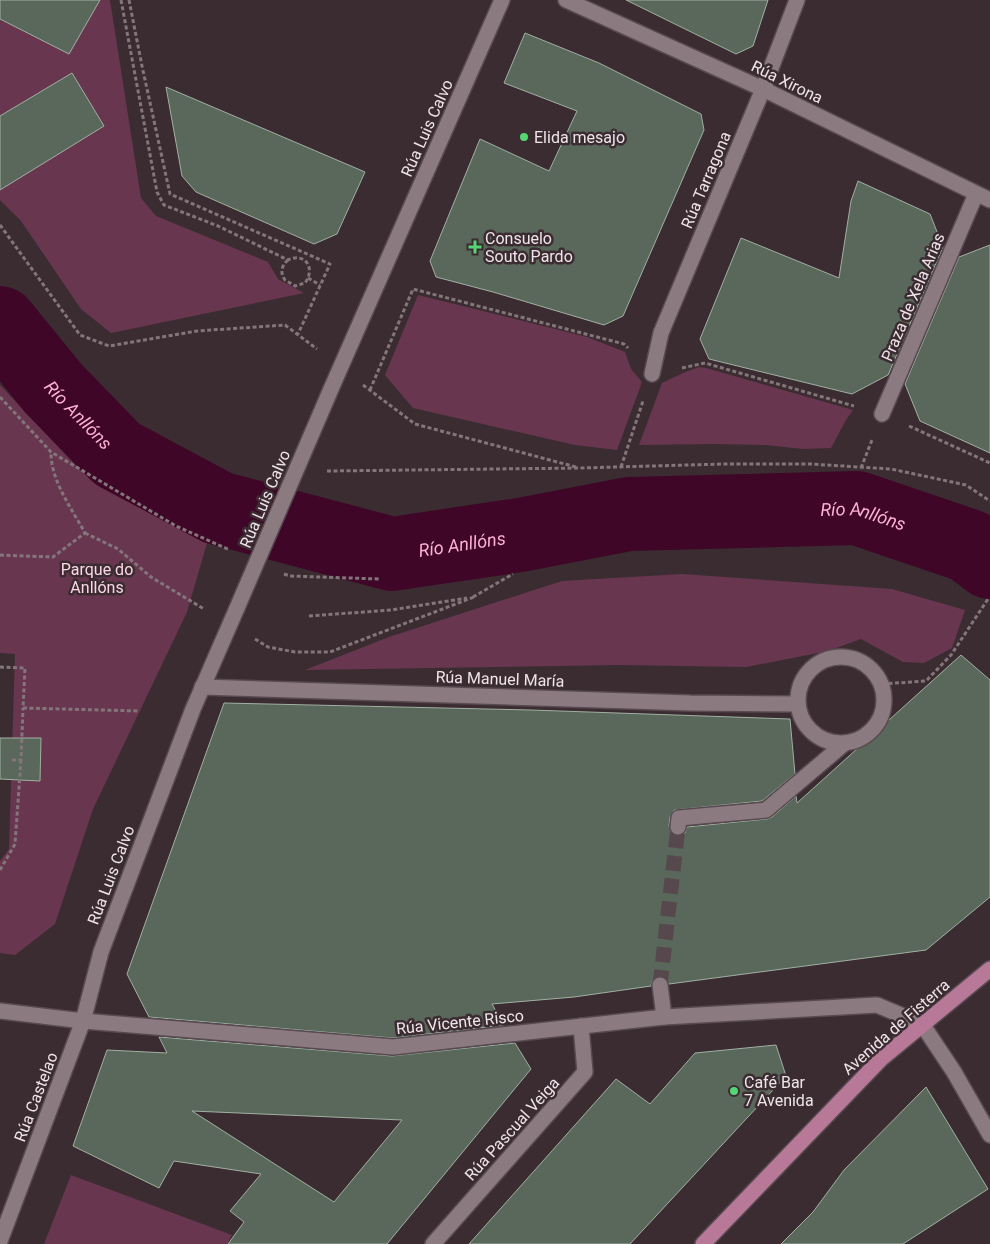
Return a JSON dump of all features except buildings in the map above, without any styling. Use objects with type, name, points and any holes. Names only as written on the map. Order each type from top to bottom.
[{"type":"main road","name":"Avenida de Fisterra","points":[[703,1244],[881,1059],[990,970]]},
{"type":"street","name":"Rúa Luis Calvo","points":[[83,1022],[101,952],[202,687],[502,0]]},
{"type":"street","name":"Rúa Xirona","points":[[566,0],[763,89],[990,200]]},
{"type":"street","name":"Rúa Tarragona","points":[[652,374],[661,333],[763,89],[797,0]]},
{"type":"street","name":"Praza de Xela Arias","points":[[882,414],[976,194]]},
{"type":"street","points":[[837,656],[852,658],[866,664],[877,675],[882,684],[885,698],[881,718],[872,730],[860,739],[845,743],[830,742],[819,737],[807,727],[797,704],[802,680],[811,668],[823,660],[837,656]]},
{"type":"street","name":"Rúa Manuel María","points":[[202,687],[797,704]]},
{"type":"street","points":[[678,823],[766,810],[845,743]]},
{"type":"street","points":[[660,985],[664,1017]]},
{"type":"street","name":"Rúa Vicente Risco","points":[[0,1011],[83,1022],[393,1047],[664,1017],[877,1005],[922,1024]]},
{"type":"street","name":"Rúa Castelao","points":[[0,1241],[83,1022]]},
{"type":"street","points":[[922,1024],[954,1072],[990,1135]]},
{"type":"street","name":"Rúa Pascual Veiga","points":[[432,1244],[586,1072],[581,1026]]},
{"type":"path","points":[[121,0],[157,192],[164,205],[218,226],[288,260]]},
{"type":"path","points":[[129,0],[170,194],[330,264],[298,334]]},
{"type":"path","points":[[0,225],[80,335],[109,346],[197,331],[285,325],[415,424],[580,468]]},
{"type":"path","points":[[297,257],[306,262],[310,270],[305,282],[295,286],[285,280],[282,271],[283,266],[288,260],[297,257]]},
{"type":"path","points":[[308,278],[320,284]]},
{"type":"path","points":[[370,390],[413,289],[624,344],[652,374]]},
{"type":"path","points":[[652,374],[705,363],[882,414],[990,463]]},
{"type":"path","points":[[621,467],[652,374]]},
{"type":"path","points":[[0,398],[51,452],[176,526]]},
{"type":"path","points":[[51,452],[51,462],[61,490],[85,533],[118,549],[151,577],[268,647],[295,652],[330,652],[474,597],[512,574]]},
{"type":"path","points":[[322,471],[810,464],[891,469],[966,485],[990,500]]},
{"type":"path","points":[[0,555],[53,557],[85,533]]},
{"type":"path","points":[[309,616],[391,610],[474,597]]},
{"type":"path","points":[[882,684],[926,681],[951,655],[988,599]]},
{"type":"path","points":[[0,667],[25,668],[15,844],[0,870]]},
{"type":"path","points":[[23,708],[140,711]]},
{"type":"path","points":[[12,760],[21,760]]},
{"type":"green space","points":[[0,0],[110,0],[141,198],[156,216],[268,262],[278,279],[304,293],[111,333],[81,309],[21,221],[0,200]]},
{"type":"green space","points":[[418,295],[587,337],[625,352],[631,369],[642,382],[617,450],[575,445],[413,408],[385,375]]},
{"type":"green space","points":[[699,367],[853,410],[831,448],[804,449],[765,445],[714,444],[639,445],[662,383]]},
{"type":"green space","name":"Parque do Anllóns","points":[[0,385],[80,470],[153,494],[214,519],[187,612],[93,809],[55,924],[15,955],[0,953],[0,861],[9,849],[15,654],[0,653]]},
{"type":"green space","points":[[682,574],[892,589],[965,610],[952,648],[924,663],[903,662],[861,639],[828,651],[746,667],[619,665],[305,670],[389,637],[562,581]]},
{"type":"green space","points":[[71,1175],[232,1235],[227,1244],[44,1244]]},
{"type":"waterway","name":"Río Anllóns","points":[[0,323],[53,388],[117,454],[218,508],[392,554],[520,535],[629,514],[857,508],[969,546],[990,562]]},
{"type":"tunnel","points":[[660,985],[678,827]]},
{"type":"place","name":"Elida mesajo","points":[[524,137]]},
{"type":"place","name":"Consuelo Souto Pardo","points":[[475,247]]},
{"type":"place","name":"Café Bar 7 Avenida","points":[[734,1091]]}]
